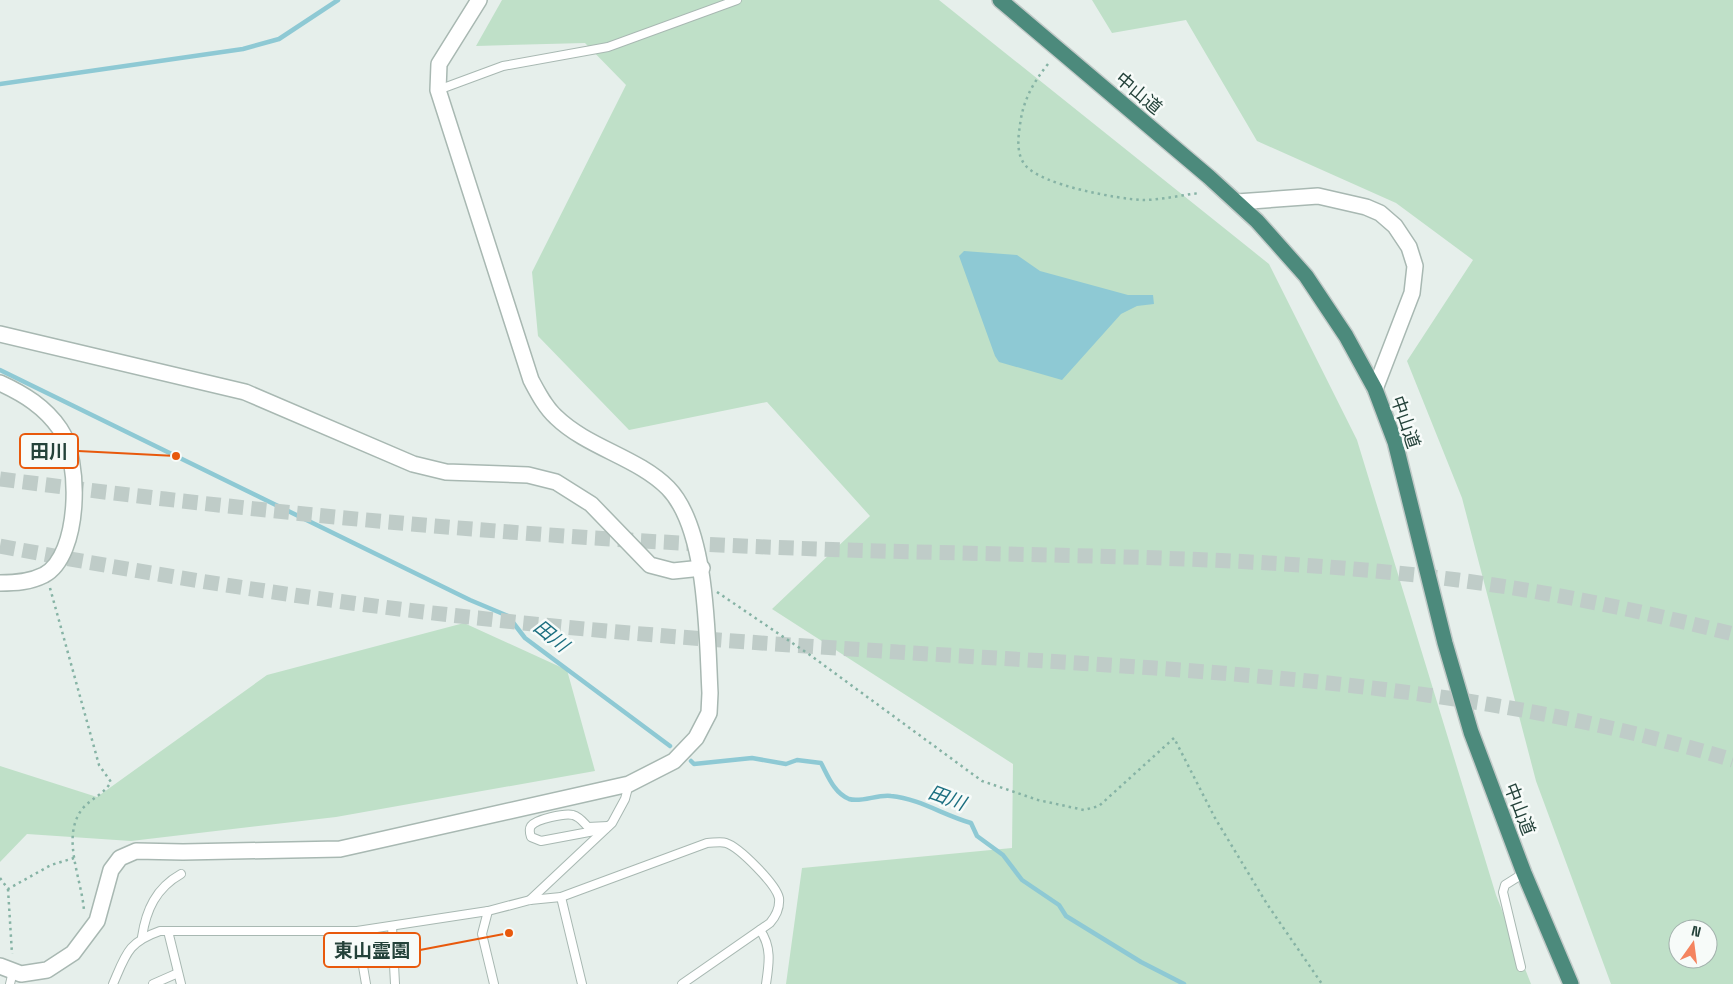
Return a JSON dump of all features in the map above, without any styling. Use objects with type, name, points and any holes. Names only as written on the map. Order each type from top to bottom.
[{"type":"highway","name":"中山道","points":[[1000,0],[1237,202],[1280,244],[1306,276],[1346,336],[1375,389],[1395,442],[1445,643],[1471,732],[1524,873],[1571,984]]},
{"type":"street","points":[[8,974],[47,970],[73,953],[85,940],[97,921],[111,870],[120,858],[136,851],[340,849],[628,784],[674,761],[696,738],[709,713],[710,692],[702,568],[687,518],[668,489],[637,467],[574,431],[556,418],[531,380],[438,90],[438,64],[479,0]]},
{"type":"street","points":[[1237,202],[1318,196],[1366,207],[1380,213],[1395,226],[1409,247],[1415,266],[1412,293],[1375,389]]},
{"type":"street","points":[[0,334],[245,392],[413,464],[446,472],[528,475],[556,482],[591,504],[650,566],[673,571],[702,568]]},
{"type":"street","points":[[0,383],[38,404],[61,430],[73,464],[74,507],[68,540],[57,561],[46,574],[21,583],[0,583]]},
{"type":"lane","points":[[438,90],[503,66],[608,47],[737,0]]},
{"type":"lane","points":[[530,900],[607,828],[625,799],[628,784]]},
{"type":"lane","points":[[571,814],[580,818],[588,827],[607,828],[541,841],[531,837],[530,831],[531,826],[539,820],[571,814]]},
{"type":"lane","points":[[113,984],[128,950],[142,938],[160,931],[358,931],[488,911],[530,900],[561,897],[707,843],[724,842],[738,848],[774,888],[779,898],[777,914],[770,923],[682,984]]},
{"type":"lane","points":[[1521,968],[1503,892],[1505,885],[1524,873]]},
{"type":"lane","points":[[142,938],[150,905],[158,891],[181,874]]},
{"type":"lane","points":[[561,897],[582,984]]},
{"type":"lane","points":[[488,911],[482,934],[494,984]]},
{"type":"lane","points":[[392,926],[395,984]]},
{"type":"lane","points":[[760,930],[766,938],[770,956],[766,984]]},
{"type":"lane","points":[[168,931],[181,984]]},
{"type":"lane","points":[[358,931],[366,984]]},
{"type":"lane","points":[[153,984],[178,973]]},
{"type":"path","points":[[1048,64],[1032,84],[1021,117],[1017,146],[1026,166],[1051,180],[1109,196],[1144,200],[1200,192]]},
{"type":"path","points":[[702,568],[717,592],[810,655],[982,780],[1038,800],[1084,810],[1099,806],[1174,738],[1215,818],[1266,904],[1322,984]]},
{"type":"path","points":[[46,574],[99,765],[111,782],[105,791],[84,808],[73,825],[74,858],[83,901],[85,940]]},
{"type":"path","points":[[8,889],[51,865],[74,858]]},
{"type":"path","points":[[0,878],[8,889],[8,974]]},
{"type":"green space","points":[[502,0],[939,0],[1269,264],[1357,440],[1496,895],[1531,984],[786,984],[802,868],[1012,848],[1013,764],[772,609],[870,516],[767,402],[629,430],[538,336],[532,272],[626,85],[585,43],[476,46]]},
{"type":"green space","points":[[1092,0],[1733,0],[1733,984],[1611,984],[1536,781],[1462,498],[1407,361],[1473,260],[1396,203],[1257,141],[1186,20],[1112,33]]},
{"type":"green space","points":[[464,623],[567,670],[595,771],[336,817],[131,841],[27,834],[0,862],[0,766],[97,797],[267,675]]},
{"type":"water","points":[[964,251],[1017,255],[1040,271],[1128,295],[1153,295],[1154,304],[1137,306],[1121,314],[1062,380],[999,362],[995,356],[959,256]]},
{"type":"waterway","points":[[0,84],[243,49],[279,39],[338,0]]},
{"type":"waterway","name":"田川","points":[[0,370],[470,600],[508,616],[525,638],[670,746]]},
{"type":"waterway","name":"田川","points":[[691,761],[694,764],[752,758],[786,764],[797,760],[821,763],[835,788],[849,799],[859,800],[886,796],[902,798],[912,800],[971,823],[977,836],[1003,855],[1022,880],[1059,905],[1066,916],[1141,962],[1184,984]]},
{"type":"tunnel","points":[[0,479],[306,514],[409,524],[614,539],[900,552],[1219,560],[1379,571],[1458,580],[1562,596],[1733,634]]},
{"type":"tunnel","points":[[0,546],[119,568],[298,596],[530,624],[740,642],[1214,672],[1319,682],[1424,695],[1528,711],[1631,733],[1733,760]]},
{"type":"place","name":"田川","points":[[176,456]]},
{"type":"place","name":"東山霊園","points":[[509,933]]}]
